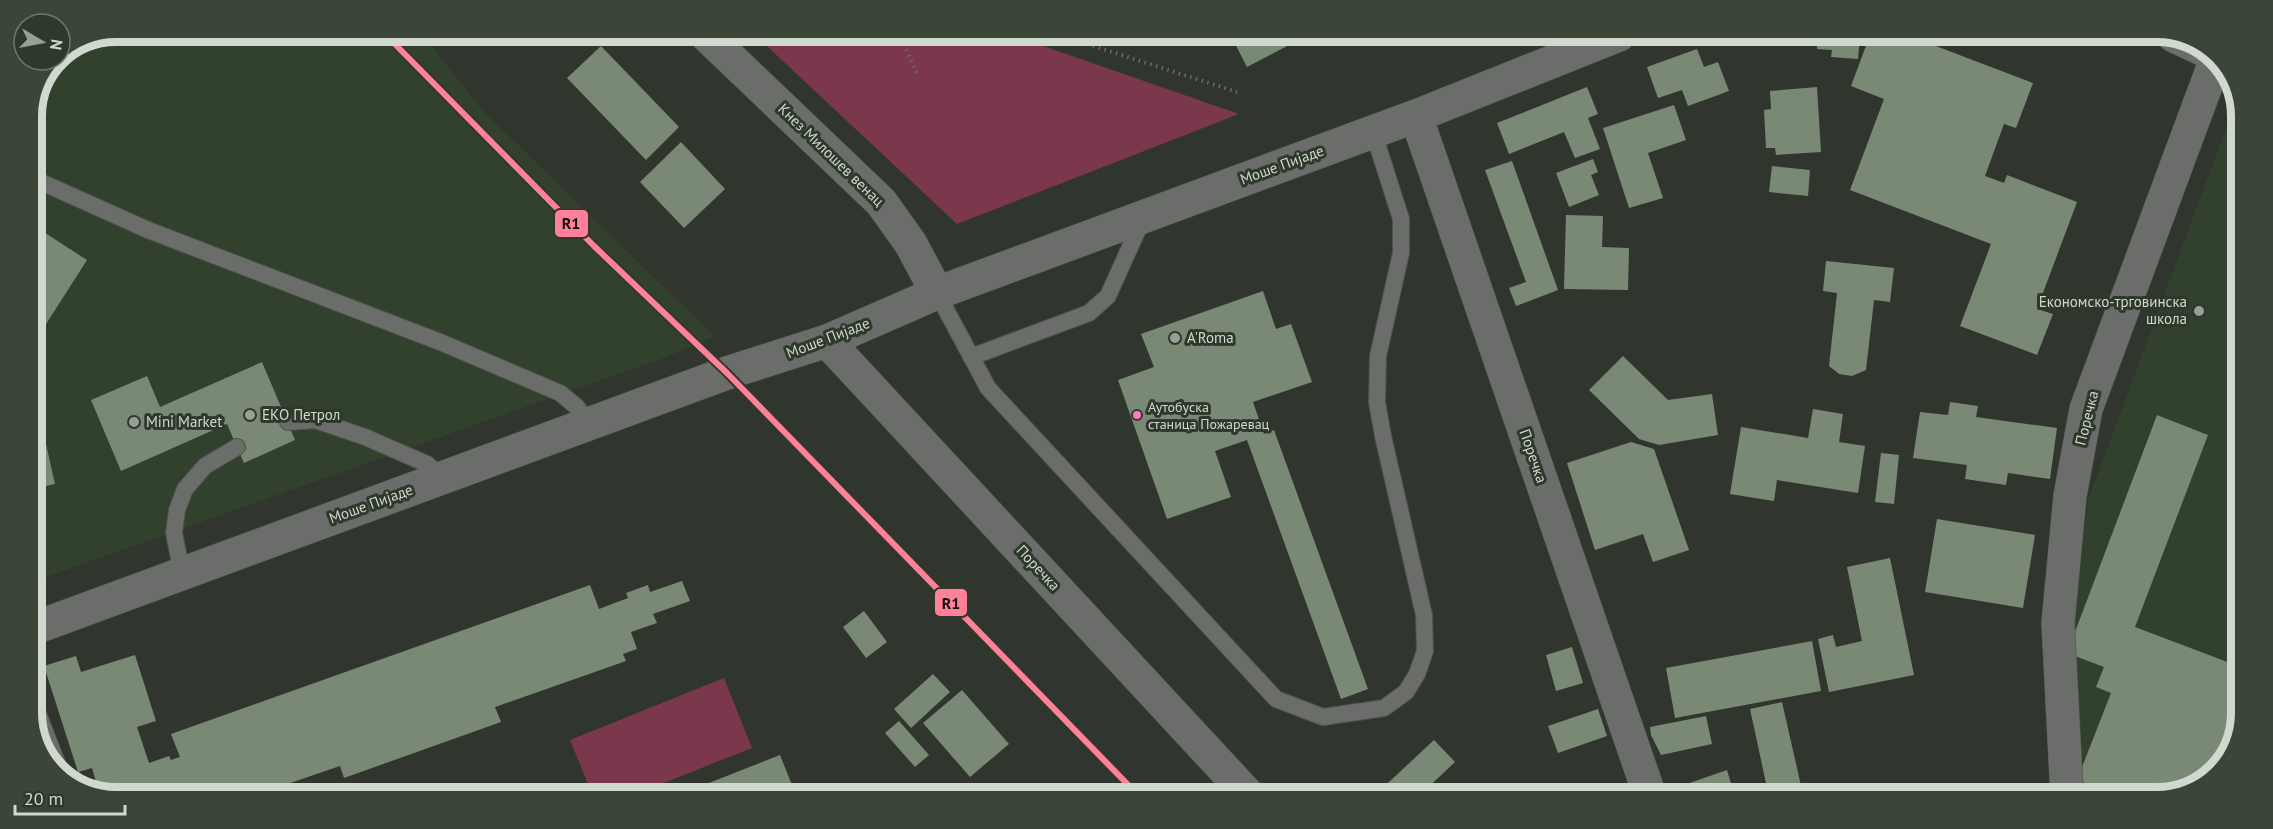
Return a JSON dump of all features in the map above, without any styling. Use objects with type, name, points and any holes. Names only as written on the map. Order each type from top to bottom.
[{"type":"street","name":"Кнез Милошев венац","points":[[713,42],[881,202],[911,244],[937,293]]},
{"type":"street","name":"Моше Пијаде","points":[[42,625],[728,373],[827,340],[937,293],[1416,116],[1601,42]]},
{"type":"street","name":"Поречка","points":[[2066,787],[2058,623],[2070,496],[2086,409],[2213,68]]},
{"type":"street","name":"Поречка","points":[[1416,116],[1647,787]]},
{"type":"street","name":"Поречка","points":[[827,340],[1241,787]]},
{"type":"lane","points":[[937,293],[988,388],[1276,699],[1323,717],[1384,708],[1406,692],[1417,674],[1425,651],[1424,615],[1377,402],[1378,356],[1401,253],[1401,219],[1373,131]]},
{"type":"lane","points":[[42,182],[148,230],[440,342],[560,393],[577,407],[588,424]]},
{"type":"lane","points":[[971,357],[1089,313],[1108,296],[1144,216]]},
{"type":"lane","points":[[288,422],[315,420],[365,437],[428,464],[438,479]]},
{"type":"lane","points":[[182,573],[174,532],[177,510],[185,489],[205,466],[237,447]]},
{"type":"lane","points":[[43,726],[52,750]]},
{"type":"path","points":[[903,42],[918,76]]},
{"type":"path","points":[[1078,42],[1237,92]]},
{"type":"shaded area","points":[[116,42],[429,42],[482,110],[714,336],[669,356],[42,578],[43,102],[57,72],[72,72],[72,57],[88,48],[102,43]]},
{"type":"shaded area","points":[[763,42],[1032,42],[1239,114],[957,224]]},
{"type":"shaded area","name":"Економско-трговинска школа","points":[[2231,118],[2231,712],[2227,736],[2216,758],[2198,774],[2171,786],[2079,787],[2070,638],[2088,500]]},
{"type":"shaded area","points":[[724,678],[752,748],[654,787],[589,787],[570,740]]},
{"type":"building","points":[[1234,42],[1295,42],[1247,67]]},
{"type":"building","points":[[1817,42],[1859,42],[1858,59],[1831,57],[1832,50],[1817,49]]},
{"type":"building","points":[[1867,42],[1925,42],[2033,83],[2016,128],[2004,124],[1985,176],[2004,183],[2007,175],[2077,202],[2037,309],[2053,314],[2037,355],[1960,326],[1991,244],[1850,190],[1884,99],[1851,86]]},
{"type":"building","points":[[601,46],[679,127],[646,160],[567,78]]},
{"type":"building","points":[[1697,49],[1704,67],[1718,62],[1729,91],[1688,106],[1682,90],[1658,98],[1647,67]]},
{"type":"building","points":[[1587,87],[1598,114],[1588,118],[1600,149],[1575,158],[1564,132],[1509,154],[1497,123]]},
{"type":"building","points":[[1817,87],[1821,152],[1776,155],[1775,148],[1766,148],[1764,110],[1771,109],[1770,91]]},
{"type":"building","points":[[1674,105],[1686,140],[1648,153],[1663,198],[1629,208],[1603,128]]},
{"type":"building","points":[[681,142],[725,189],[684,228],[640,182]]},
{"type":"building","points":[[1593,159],[1598,172],[1591,175],[1599,195],[1569,207],[1556,173]]},
{"type":"building","points":[[1512,161],[1558,290],[1516,306],[1509,288],[1526,282],[1485,170]]},
{"type":"building","points":[[1772,166],[1810,170],[1808,196],[1769,192]]},
{"type":"building","points":[[1566,215],[1603,216],[1602,247],[1629,248],[1628,290],[1564,289]]},
{"type":"building","points":[[42,231],[87,260],[42,330]]},
{"type":"building","points":[[1826,261],[1894,268],[1890,302],[1874,300],[1866,370],[1852,376],[1839,374],[1829,366],[1837,293],[1823,291]]},
{"type":"building","points":[[1263,291],[1276,329],[1291,324],[1312,382],[1253,402],[1264,434],[1274,430],[1368,689],[1341,699],[1247,440],[1215,451],[1231,497],[1167,519],[1118,380],[1154,367],[1141,334]]},
{"type":"building","points":[[1623,356],[1668,400],[1712,394],[1718,435],[1659,445],[1639,439],[1589,390]]},
{"type":"building","points":[[262,362],[295,440],[244,463],[227,424],[121,471],[91,400],[147,376],[160,407]]},
{"type":"building","points":[[1950,402],[1978,406],[1976,417],[2057,428],[2050,479],[2008,473],[2006,485],[1965,479],[1967,465],[1913,458],[1920,412],[1948,415]]},
{"type":"building","points":[[1813,409],[1843,414],[1839,442],[1865,446],[1858,493],[1777,480],[1774,501],[1730,494],[1741,427],[1808,438]]},
{"type":"building","points":[[2157,415],[2208,435],[2135,627],[2231,663],[2230,722],[2227,736],[2216,758],[2198,774],[2171,786],[2096,787],[2077,780],[2111,693],[2096,687],[2104,667],[2067,653]]},
{"type":"building","points":[[42,426],[55,484],[42,487]]},
{"type":"building","points":[[1631,442],[1654,449],[1689,550],[1653,562],[1643,534],[1595,550],[1567,463]]},
{"type":"building","points":[[1881,453],[1899,455],[1894,504],[1875,502]]},
{"type":"building","points":[[1937,519],[2035,535],[2023,608],[1925,592]]},
{"type":"building","points":[[1890,558],[1914,675],[1829,692],[1818,639],[1833,635],[1836,647],[1862,641],[1847,567]]},
{"type":"building","points":[[682,581],[690,601],[653,614],[657,623],[631,632],[637,649],[623,654],[626,661],[495,707],[501,722],[344,778],[340,766],[279,787],[116,787],[97,784],[92,768],[78,772],[44,666],[76,656],[81,672],[135,655],[156,721],[137,727],[149,763],[169,756],[171,760],[180,757],[171,734],[590,585],[599,609],[628,598],[626,593],[648,585],[650,592]]},
{"type":"building","points":[[864,611],[887,642],[866,658],[843,627]]},
{"type":"building","points":[[1812,641],[1821,691],[1675,718],[1666,668]]},
{"type":"building","points":[[1572,647],[1583,683],[1556,691],[1546,655]]},
{"type":"building","points":[[933,674],[950,692],[911,728],[894,709]]},
{"type":"building","points":[[962,690],[1009,744],[970,777],[923,723]]},
{"type":"building","points":[[1782,702],[1801,787],[1767,787],[1750,709]]},
{"type":"building","points":[[1598,709],[1607,736],[1558,753],[1548,726]]},
{"type":"building","points":[[1706,716],[1712,744],[1661,755],[1651,735],[1650,727]]},
{"type":"building","points":[[899,721],[929,755],[915,767],[885,733]]},
{"type":"building","points":[[1434,740],[1455,762],[1429,787],[1384,787]]},
{"type":"building","points":[[780,755],[793,787],[699,787]]},
{"type":"building","points":[[1727,770],[1732,787],[1678,787]]},
{"type":"transit line","name":"R1","points":[[393,42],[594,246],[727,373],[1130,787]]},
{"type":"place","name":"Економско-трговинска школа","points":[[2199,311]]},
{"type":"place","name":"A'Roma","points":[[1175,338]]},
{"type":"place","name":"ЕКО Петрол","points":[[250,415]]},
{"type":"place","name":"Аутобуска станица Пожаревац","points":[[1137,415]]},
{"type":"place","name":"Mini Market","points":[[134,422]]}]
